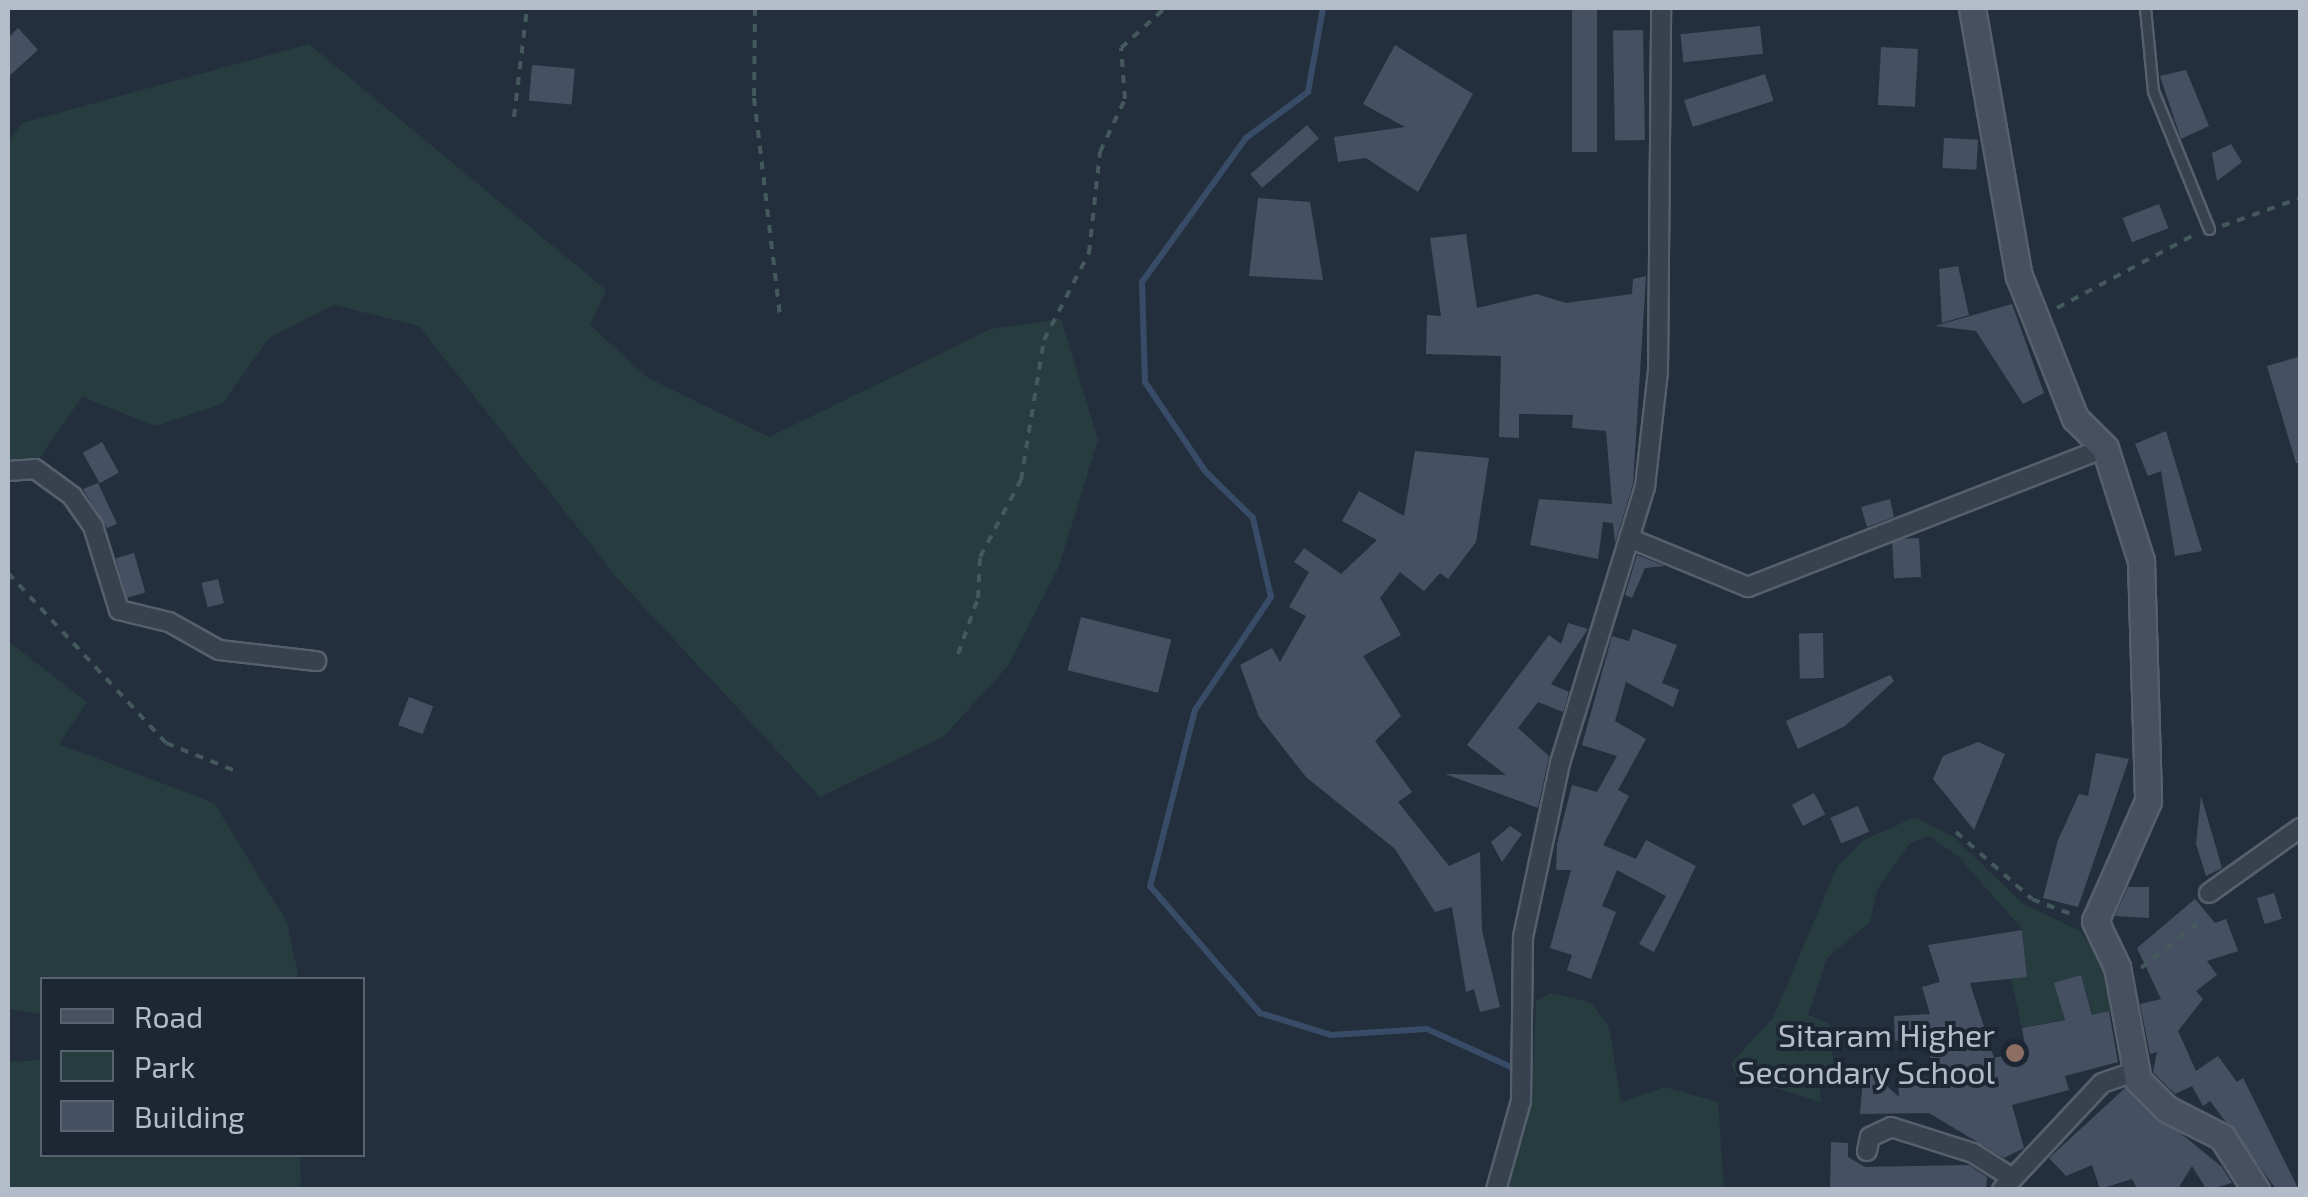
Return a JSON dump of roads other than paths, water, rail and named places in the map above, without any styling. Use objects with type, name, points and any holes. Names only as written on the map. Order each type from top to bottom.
[{"type":"main road","points":[[1972,8],[2019,276],[2037,311],[2076,418],[2105,448],[2141,561],[2148,801],[2095,921],[2119,981],[2136,1070],[2167,1108],[2222,1137],[2256,1190]]},
{"type":"street","points":[[1496,1190],[1521,1100],[1523,938],[1560,763],[1630,538],[1658,372],[1661,8]]},
{"type":"street","points":[[1630,538],[1690,556],[1748,587],[2105,448]]},
{"type":"street","points":[[8,472],[35,469],[72,496],[93,526],[118,610],[170,622],[219,650],[316,661]]},
{"type":"street","points":[[2209,893],[2300,828]]},
{"type":"street","points":[[1867,1151],[1870,1137],[1890,1127],[1973,1153],[2006,1183],[2102,1083],[2136,1070]]},
{"type":"lane","points":[[2144,8],[2152,91],[2209,229]]},
{"type":"waterway","points":[[1323,8],[1308,92],[1246,138],[1142,282],[1145,382],[1205,471],[1253,518],[1271,597],[1195,710],[1150,886],[1260,1013],[1331,1035],[1427,1029],[1515,1069]]},
{"type":"place","name":"Sitaram Higher Secondary School","points":[[2015,1053]]}]
